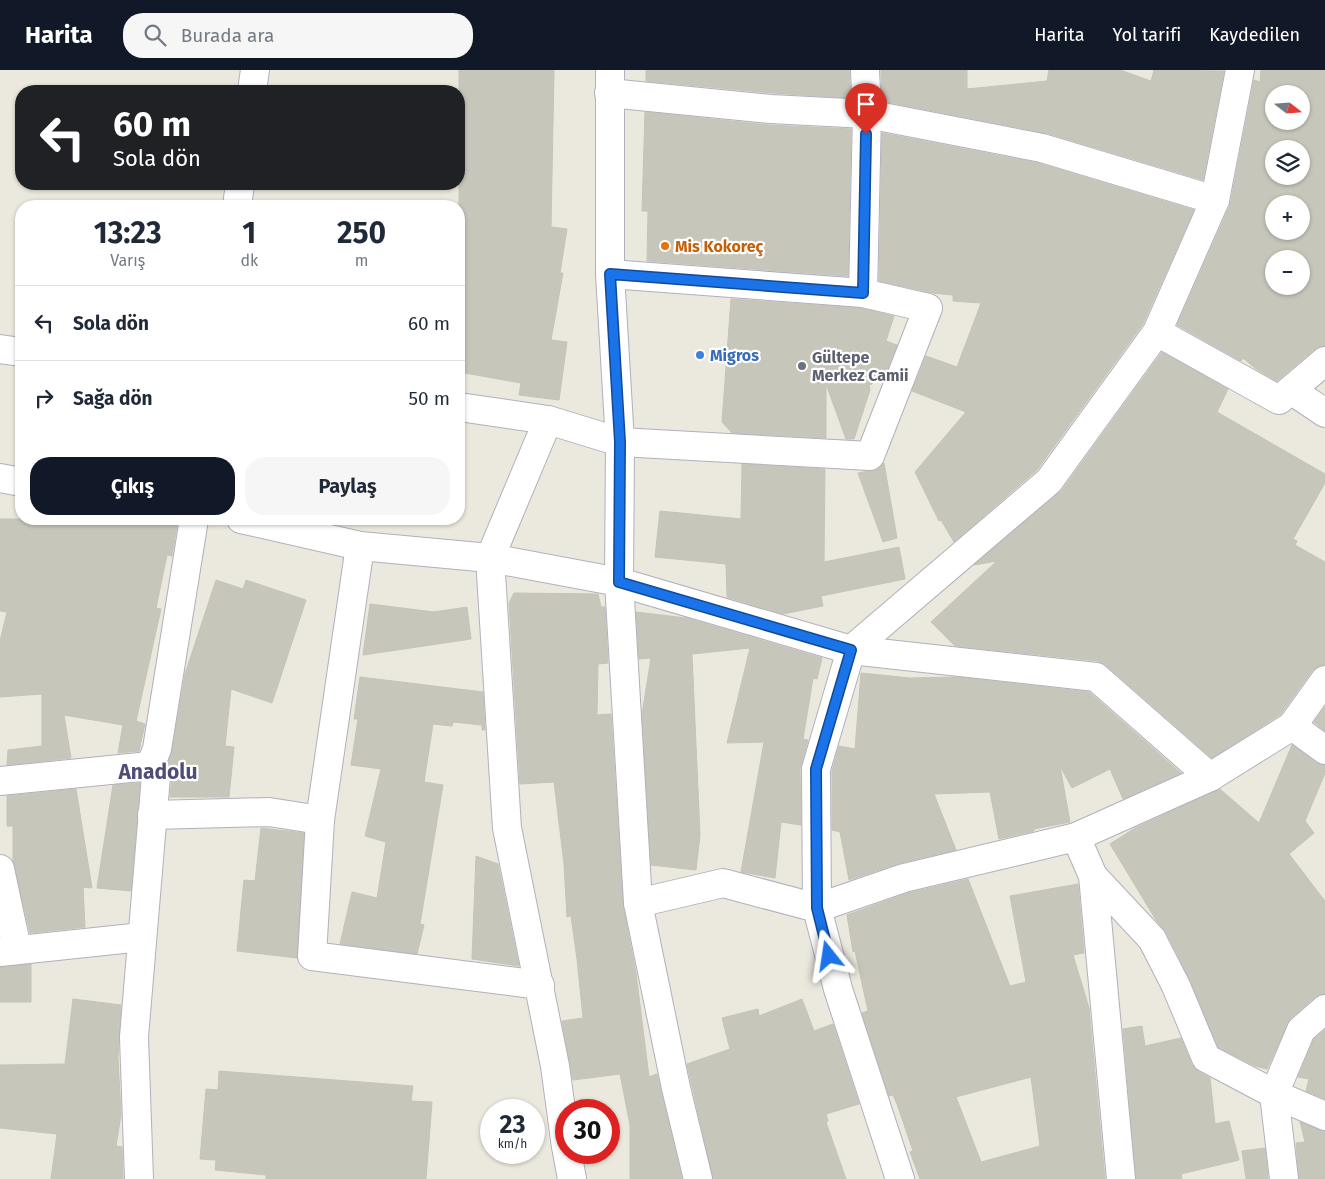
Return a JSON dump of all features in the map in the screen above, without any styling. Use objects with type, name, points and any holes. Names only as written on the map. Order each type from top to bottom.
[{"type":"street","points":[[253,85],[255,70]]},
{"type":"street","points":[[863,293],[867,114],[865,70]]},
{"type":"street","points":[[900,1179],[838,989],[817,908],[816,769],[851,650],[1049,481],[1157,332],[1215,200],[1240,70]]},
{"type":"street","points":[[698,1179],[676,1088],[638,903],[619,582],[620,442],[610,274],[609,82],[771,109],[867,114],[1042,148],[1215,200]]},
{"type":"street","points":[[465,408],[548,420],[620,442],[870,456],[928,308],[863,293],[610,274]]},
{"type":"street","points":[[1157,332],[1279,400],[1325,361]]},
{"type":"street","points":[[0,349],[15,351]]},
{"type":"street","points":[[1291,390],[1325,413]]},
{"type":"street","points":[[548,420],[490,558],[507,828],[540,985],[559,1099]]},
{"type":"street","points":[[0,478],[15,481]]},
{"type":"street","points":[[150,766],[157,749],[193,525]]},
{"type":"street","points":[[267,525],[360,546],[490,558],[619,582],[851,650],[1096,677],[1210,777]]},
{"type":"street","points":[[360,546],[320,820],[312,956],[540,985]]},
{"type":"street","points":[[638,903],[722,884],[817,908],[904,878],[1076,837],[1210,777],[1292,726],[1325,680]]},
{"type":"street","points":[[1292,726],[1325,750]]},
{"type":"street","points":[[0,781],[150,766]]},
{"type":"street","points":[[139,1179],[134,1037],[156,776],[150,766]]},
{"type":"street","points":[[152,815],[269,812],[320,820]]},
{"type":"street","points":[[1076,837],[1093,876],[1121,1179]]},
{"type":"street","points":[[0,870],[9,950],[142,937]]},
{"type":"street","points":[[1093,876],[1152,939],[1176,986],[1206,1058],[1274,1094],[1325,1116]]},
{"type":"street","points":[[1284,1179],[1274,1094],[1302,1030],[1325,1009]]},
{"type":"street","points":[[569,1164],[572,1179]]},
{"type":"building","points":[[459,70],[554,70],[551,227],[567,229],[560,273],[563,273],[551,340],[567,342],[559,400],[519,395],[521,383],[465,373],[465,200],[459,200],[459,190],[465,190],[465,85],[459,85]]},
{"type":"building","points":[[646,70],[849,70],[851,98],[772,93],[646,81]]},
{"type":"building","points":[[881,70],[967,70],[967,89],[1047,81],[1049,70],[1120,70],[1151,81],[1154,70],[1224,71],[1203,180],[1046,133],[882,101]]},
{"type":"building","points":[[1261,70],[1325,70],[1325,346],[1315,349],[1277,381],[1256,369],[1243,358],[1241,361],[1177,325],[1230,205],[1254,80],[1260,82]]},
{"type":"building","points":[[645,112],[769,125],[851,129],[848,276],[647,261],[648,211],[642,211]]},
{"type":"building","points":[[882,133],[1038,163],[1194,210],[1143,324],[1037,470],[954,542],[941,520],[939,521],[915,472],[966,412],[912,391],[926,356],[957,367],[981,303],[953,301],[953,295],[932,293],[879,281]]},
{"type":"building","name":"Gültepe Merkez Camii","points":[[731,299],[861,308],[894,316],[886,341],[897,345],[883,380],[875,377],[872,384],[869,385],[870,390],[854,439],[846,439],[826,384],[826,438],[732,433],[722,422]]},
{"type":"building","points":[[1162,352],[1228,389],[1217,412],[1325,474],[1325,483],[1293,539],[1297,541],[1295,545],[1325,562],[1325,665],[1318,666],[1312,671],[1281,714],[1212,758],[1106,665],[1098,661],[955,646],[931,622],[997,561],[974,565],[1062,490]]},
{"type":"building","points":[[884,463],[897,538],[883,542],[858,473],[878,469]]},
{"type":"building","points":[[742,464],[825,469],[824,562],[899,547],[905,579],[821,596],[823,606],[783,614],[727,597],[726,564],[655,557],[660,511],[741,519]]},
{"type":"building","points":[[0,519],[15,519],[15,525],[177,525],[172,556],[167,555],[156,608],[161,609],[136,721],[145,724],[139,751],[118,753],[123,725],[64,715],[71,758],[7,765],[8,750],[42,746],[42,694],[0,697],[0,641],[7,612],[0,611]]},
{"type":"building","points":[[216,580],[243,589],[246,580],[306,600],[272,703],[231,689],[225,746],[234,747],[229,797],[170,797],[172,777],[167,765],[172,751],[185,674]]},
{"type":"building","points":[[514,593],[598,594],[601,607],[605,607],[608,663],[598,664],[597,715],[611,714],[623,906],[636,973],[649,1077],[657,1074],[682,1179],[630,1179],[630,1125],[620,1074],[573,1080],[562,1021],[583,1018],[577,959],[571,916],[567,917],[564,864],[554,782],[520,784],[509,603]]},
{"type":"building","points":[[370,604],[434,612],[467,607],[471,639],[363,655]]},
{"type":"building","points":[[636,612],[686,618],[822,658],[817,679],[813,678],[803,739],[808,740],[800,769],[801,825],[781,822],[775,878],[741,872],[764,742],[727,743],[750,648],[692,654],[700,835],[696,870],[651,865],[642,714],[651,658],[639,659]]},
{"type":"building","points":[[861,673],[910,678],[956,677],[1089,692],[1181,773],[1123,799],[1110,769],[1072,788],[1060,766],[1070,822],[1034,829],[1034,831],[999,839],[990,792],[934,794],[956,850],[900,863],[849,880],[840,832],[832,830],[832,771],[839,746],[855,749]]},
{"type":"building","points":[[360,677],[483,692],[485,730],[482,730],[482,725],[453,722],[452,726],[433,724],[424,782],[443,785],[420,924],[424,925],[417,954],[340,944],[352,892],[377,898],[386,842],[365,836],[381,769],[351,765],[358,719],[354,719]]},
{"type":"building","points":[[1325,707],[1325,731],[1314,722]]},
{"type":"building","points":[[1292,745],[1316,763],[1325,765],[1325,773],[1305,821],[1314,833],[1289,854],[1325,901],[1325,994],[1315,997],[1290,1019],[1267,1069],[1255,1066],[1218,1047],[1190,980],[1166,932],[1156,920],[1110,844],[1135,828],[1220,789],[1259,823]]},
{"type":"building","points":[[140,783],[131,891],[97,888],[113,785]]},
{"type":"building","points":[[76,789],[92,888],[83,887],[85,927],[30,933],[13,862],[13,826],[7,826],[7,796]]},
{"type":"building","points":[[261,828],[304,833],[297,958],[237,951],[244,880],[255,881]]},
{"type":"building","points":[[476,856],[498,864],[519,966],[472,959]]},
{"type":"building","points":[[968,879],[1010,986],[1026,982],[1010,896],[1078,884],[1084,953],[1073,955],[1089,1008],[1105,1179],[920,1179],[910,1152],[913,1151],[897,1104],[893,1095],[889,1096],[862,1013],[868,1011],[855,951],[853,952],[847,915],[908,893]],"holes":[[[1031,1077],[1040,1146],[981,1162],[956,1097]]]},
{"type":"building","points":[[31,964],[31,1002],[0,1002],[0,967]]},
{"type":"building","points":[[73,999],[121,1005],[118,1058],[121,1115],[116,1146],[122,1147],[123,1179],[51,1179],[57,1134],[0,1128],[0,1065],[65,1064]]},
{"type":"building","points":[[802,999],[814,1031],[833,1024],[859,1104],[826,1114],[828,1121],[826,1122],[846,1179],[713,1179],[687,1064],[730,1049],[722,1018],[758,1009],[759,1016]]},
{"type":"building","points":[[1142,1026],[1145,1046],[1181,1038],[1192,1065],[1199,1072],[1210,1078],[1215,1124],[1229,1121],[1239,1160],[1181,1174],[1182,1179],[1136,1179],[1123,1029]]},
{"type":"building","points":[[1325,1030],[1325,1099],[1306,1091],[1309,1079],[1298,1077],[1314,1039]]},
{"type":"building","points":[[219,1071],[413,1086],[411,1101],[432,1102],[426,1179],[266,1179],[266,1175],[215,1170],[216,1160],[200,1159],[206,1089],[218,1090]]},
{"type":"building","points":[[1300,1122],[1325,1131],[1325,1179],[1299,1179],[1296,1143],[1305,1142]]},
{"type":"building","points":[[1265,1148],[1268,1179],[1246,1179],[1242,1151]]},
{"type":"place","name":"Mis Kokoreç","points":[[665,246]]},
{"type":"place","name":"Migros","points":[[700,355]]},
{"type":"place","name":"Gültepe Merkez Camii","points":[[802,366]]},
{"type":"district","name":"Anadolu","points":[[158,772]]},
{"type":"route","points":[[829,956],[817,908],[816,769],[851,650],[619,582],[620,442],[610,274],[863,293],[866,134]]}]
